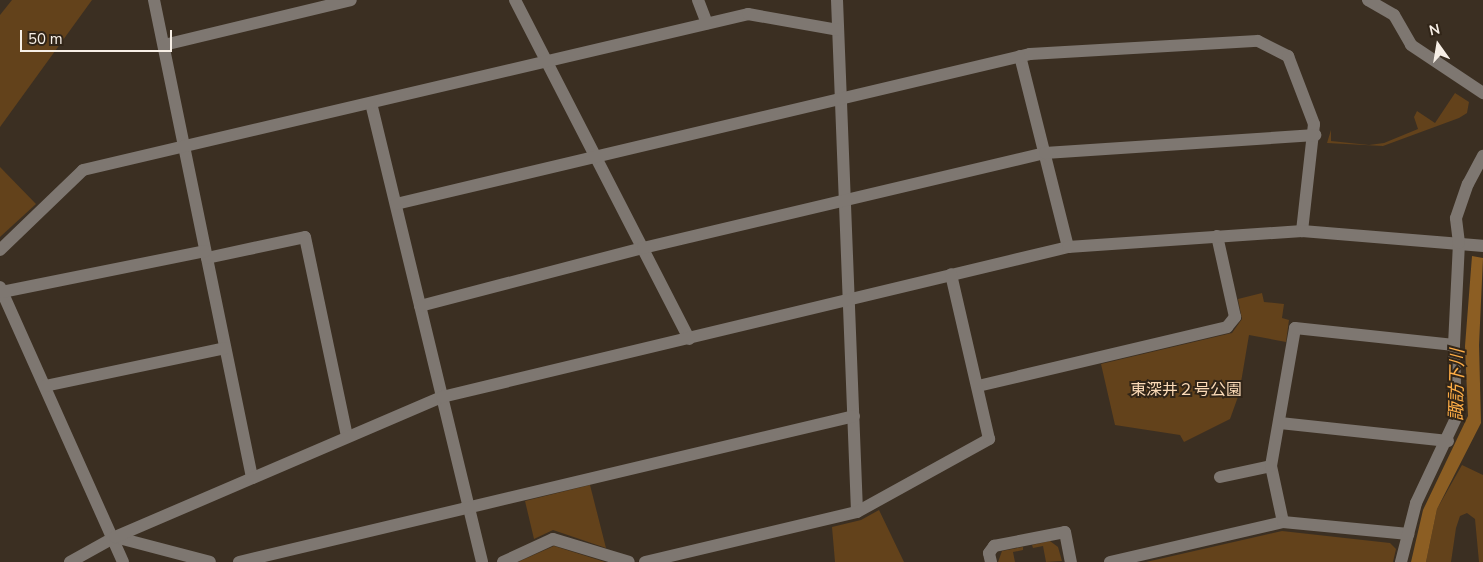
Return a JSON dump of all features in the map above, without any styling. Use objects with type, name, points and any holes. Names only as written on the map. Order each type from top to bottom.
[{"type":"street","points":[[154,0],[252,478]]},
{"type":"street","points":[[164,45],[351,0]]},
{"type":"street","points":[[515,0],[689,339]]},
{"type":"street","points":[[698,0],[706,23]]},
{"type":"street","points":[[1368,0],[1394,15],[1411,45],[1483,93]]},
{"type":"street","points":[[840,1],[838,30],[857,512]]},
{"type":"street","points":[[0,250],[83,170],[748,14],[838,30]]},
{"type":"street","points":[[396,204],[1020,56],[1258,41],[1288,56],[1315,135],[1302,231]]},
{"type":"street","points":[[1020,56],[1068,248]]},
{"type":"street","points":[[371,103],[482,562]]},
{"type":"street","points":[[420,306],[643,248],[1045,153],[1315,135]]},
{"type":"street","points":[[1401,562],[1416,503],[1448,441],[1456,418],[1454,345],[1460,243],[1456,218],[1468,184],[1483,156]]},
{"type":"street","points":[[70,562],[114,537],[442,397],[689,339],[951,274],[1068,248],[1302,231],[1483,246]]},
{"type":"street","points":[[978,386],[1227,327],[1235,317],[1217,236]]},
{"type":"street","points":[[123,562],[114,537],[1,289],[305,237],[347,437]]},
{"type":"street","points":[[645,562],[857,512],[989,439],[951,274]]},
{"type":"street","points":[[1282,522],[1271,466],[1295,328],[1454,345]]},
{"type":"street","points":[[45,386],[225,348]]},
{"type":"street","points":[[239,562],[854,416]]},
{"type":"street","points":[[1280,423],[1448,441]]},
{"type":"street","points":[[1220,477],[1271,466]]},
{"type":"street","points":[[1110,562],[1282,522],[1408,534]]},
{"type":"street","points":[[991,562],[990,554],[994,546],[1065,532],[1071,562]]},
{"type":"street","points":[[114,537],[210,562]]},
{"type":"street","points":[[502,562],[553,539],[629,562]]},
{"type":"green space","points":[[12,0],[92,0],[0,127],[0,15]]},
{"type":"green space","points":[[1455,93],[1469,102],[1467,113],[1459,118],[1383,146],[1327,143],[1331,130],[1331,141],[1369,145],[1384,143],[1418,129],[1414,117],[1417,111],[1435,123]]},
{"type":"green space","points":[[0,167],[36,204],[0,237]]},
{"type":"green space","name":"東深井２号公園","points":[[1262,293],[1264,302],[1284,304],[1282,318],[1289,320],[1286,342],[1249,335],[1239,394],[1230,419],[1184,442],[1180,435],[1115,425],[1101,364],[1232,333],[1242,319],[1238,299]]},
{"type":"green space","points":[[1462,465],[1483,475],[1483,562],[1479,562],[1475,519],[1467,513],[1460,516],[1456,528],[1451,562],[1426,562],[1437,509]]},
{"type":"green space","points":[[590,485],[606,548],[553,530],[534,539],[525,501]]},
{"type":"green space","points":[[879,510],[904,562],[835,562],[832,527],[861,520]]},
{"type":"green space","points":[[1282,531],[1390,543],[1396,549],[1393,562],[1146,562]]},
{"type":"green space","points":[[1050,541],[1058,547],[1062,561],[1046,562],[1043,546],[1033,548],[1032,545]]},
{"type":"green space","points":[[554,546],[605,562],[518,562]]},
{"type":"green space","points":[[1023,547],[1023,550],[1013,552],[1015,562],[998,562],[1002,551]]},
{"type":"shaded area","points":[[1472,256],[1483,258],[1479,345],[1481,423],[1437,509],[1426,562],[1411,562],[1423,510],[1468,416],[1465,346]]},
{"type":"water label","name":"諏訪下川","points":[[1457,385]]}]
